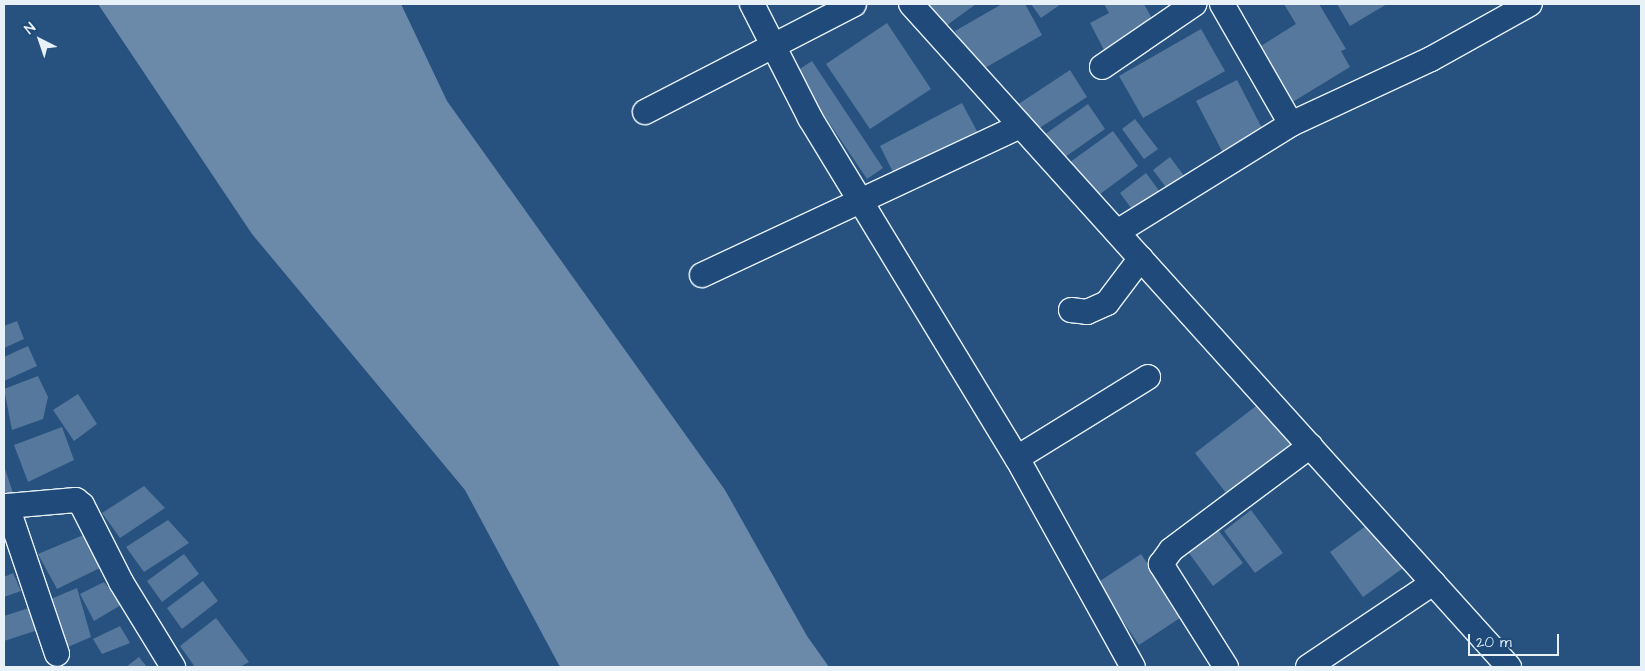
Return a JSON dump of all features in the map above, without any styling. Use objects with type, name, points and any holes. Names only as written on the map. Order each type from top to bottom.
[{"type":"street","points":[[752,4],[773,49],[861,204],[1017,458],[1133,667]]},
{"type":"street","points":[[645,112],[773,49],[854,4]]},
{"type":"street","points":[[911,4],[1509,667]]},
{"type":"street","points":[[1102,67],[1194,4]]},
{"type":"street","points":[[1222,4],[1290,124]]},
{"type":"street","points":[[1117,232],[1290,124],[1431,59],[1530,4]]},
{"type":"street","points":[[702,275],[861,204],[1020,126]]},
{"type":"street","points":[[1071,310],[1087,312],[1107,303],[1141,258]]},
{"type":"street","points":[[1017,458],[1148,377]]},
{"type":"street","points":[[1226,667],[1161,564],[1171,550],[1310,446]]},
{"type":"street","points":[[57,654],[6,506],[76,500],[82,505],[121,582],[173,667]]},
{"type":"street","points":[[1308,667],[1433,584]]},
{"type":"water","points":[[98,4],[401,4],[447,101],[725,490],[807,636],[829,667],[560,667],[465,490],[252,234]]},
{"type":"building","points":[[918,4],[976,4],[939,31]]},
{"type":"building","points":[[1002,4],[1025,4],[1042,35],[978,72],[955,31]]},
{"type":"building","points":[[1031,4],[1061,4],[1041,18]]},
{"type":"building","points":[[1104,4],[1144,4],[1156,26],[1106,54],[1090,23],[1109,13]]},
{"type":"building","points":[[1284,4],[1319,4],[1346,49],[1341,51],[1350,67],[1291,103],[1259,47],[1296,24]]},
{"type":"building","points":[[1337,4],[1387,4],[1350,26]]},
{"type":"building","points":[[887,23],[931,89],[870,129],[826,64]]},
{"type":"building","points":[[1201,29],[1225,71],[1143,118],[1119,76]]},
{"type":"building","points":[[812,61],[883,168],[867,179],[795,72]]},
{"type":"building","points":[[1070,70],[1087,97],[1035,131],[1017,105]]},
{"type":"building","points":[[1237,80],[1263,130],[1222,151],[1196,101]]},
{"type":"building","points":[[962,103],[979,135],[896,178],[880,146]]},
{"type":"building","points":[[1088,104],[1105,129],[1058,162],[1041,137]]},
{"type":"building","points":[[1135,119],[1158,149],[1144,159],[1122,129]]},
{"type":"building","points":[[1113,131],[1138,166],[1092,200],[1066,165]]},
{"type":"building","points":[[1170,157],[1188,181],[1171,194],[1153,170]]},
{"type":"building","points":[[1146,173],[1163,196],[1137,216],[1120,193]]},
{"type":"building","points":[[17,321],[24,339],[4,348],[4,326]]},
{"type":"building","points":[[28,346],[37,366],[4,381],[4,357]]},
{"type":"building","points":[[38,376],[48,397],[43,419],[12,430],[4,389]]},
{"type":"building","points":[[78,394],[97,424],[74,441],[53,410]]},
{"type":"building","points":[[1260,403],[1295,448],[1230,498],[1195,453]]},
{"type":"building","points":[[62,427],[74,460],[28,482],[14,445]]},
{"type":"building","points":[[4,466],[13,493],[4,495]]},
{"type":"building","points":[[144,486],[165,508],[120,538],[102,513]]},
{"type":"building","points":[[1251,510],[1283,553],[1255,573],[1224,531]]},
{"type":"building","points":[[168,520],[189,543],[144,572],[126,547]]},
{"type":"building","points":[[1374,520],[1406,566],[1363,597],[1330,552]]},
{"type":"building","points":[[1216,527],[1243,563],[1213,586],[1186,549]]},
{"type":"building","points":[[88,533],[106,565],[57,589],[38,554]]},
{"type":"building","points":[[184,554],[199,574],[162,602],[147,581]]},
{"type":"building","points":[[1141,554],[1183,616],[1139,645],[1097,583]]},
{"type":"building","points":[[13,573],[21,591],[4,597],[4,577]]},
{"type":"building","points":[[203,581],[218,601],[182,629],[167,608]]},
{"type":"building","points":[[104,582],[121,605],[94,621],[80,594]]},
{"type":"building","points":[[77,588],[91,637],[61,650],[46,601]]},
{"type":"building","points":[[32,607],[38,630],[4,641],[4,616]]},
{"type":"building","points":[[216,618],[249,662],[240,667],[195,667],[180,646]]},
{"type":"building","points":[[120,626],[130,643],[102,654],[93,639]]},
{"type":"building","points":[[139,657],[147,667],[126,667]]}]
